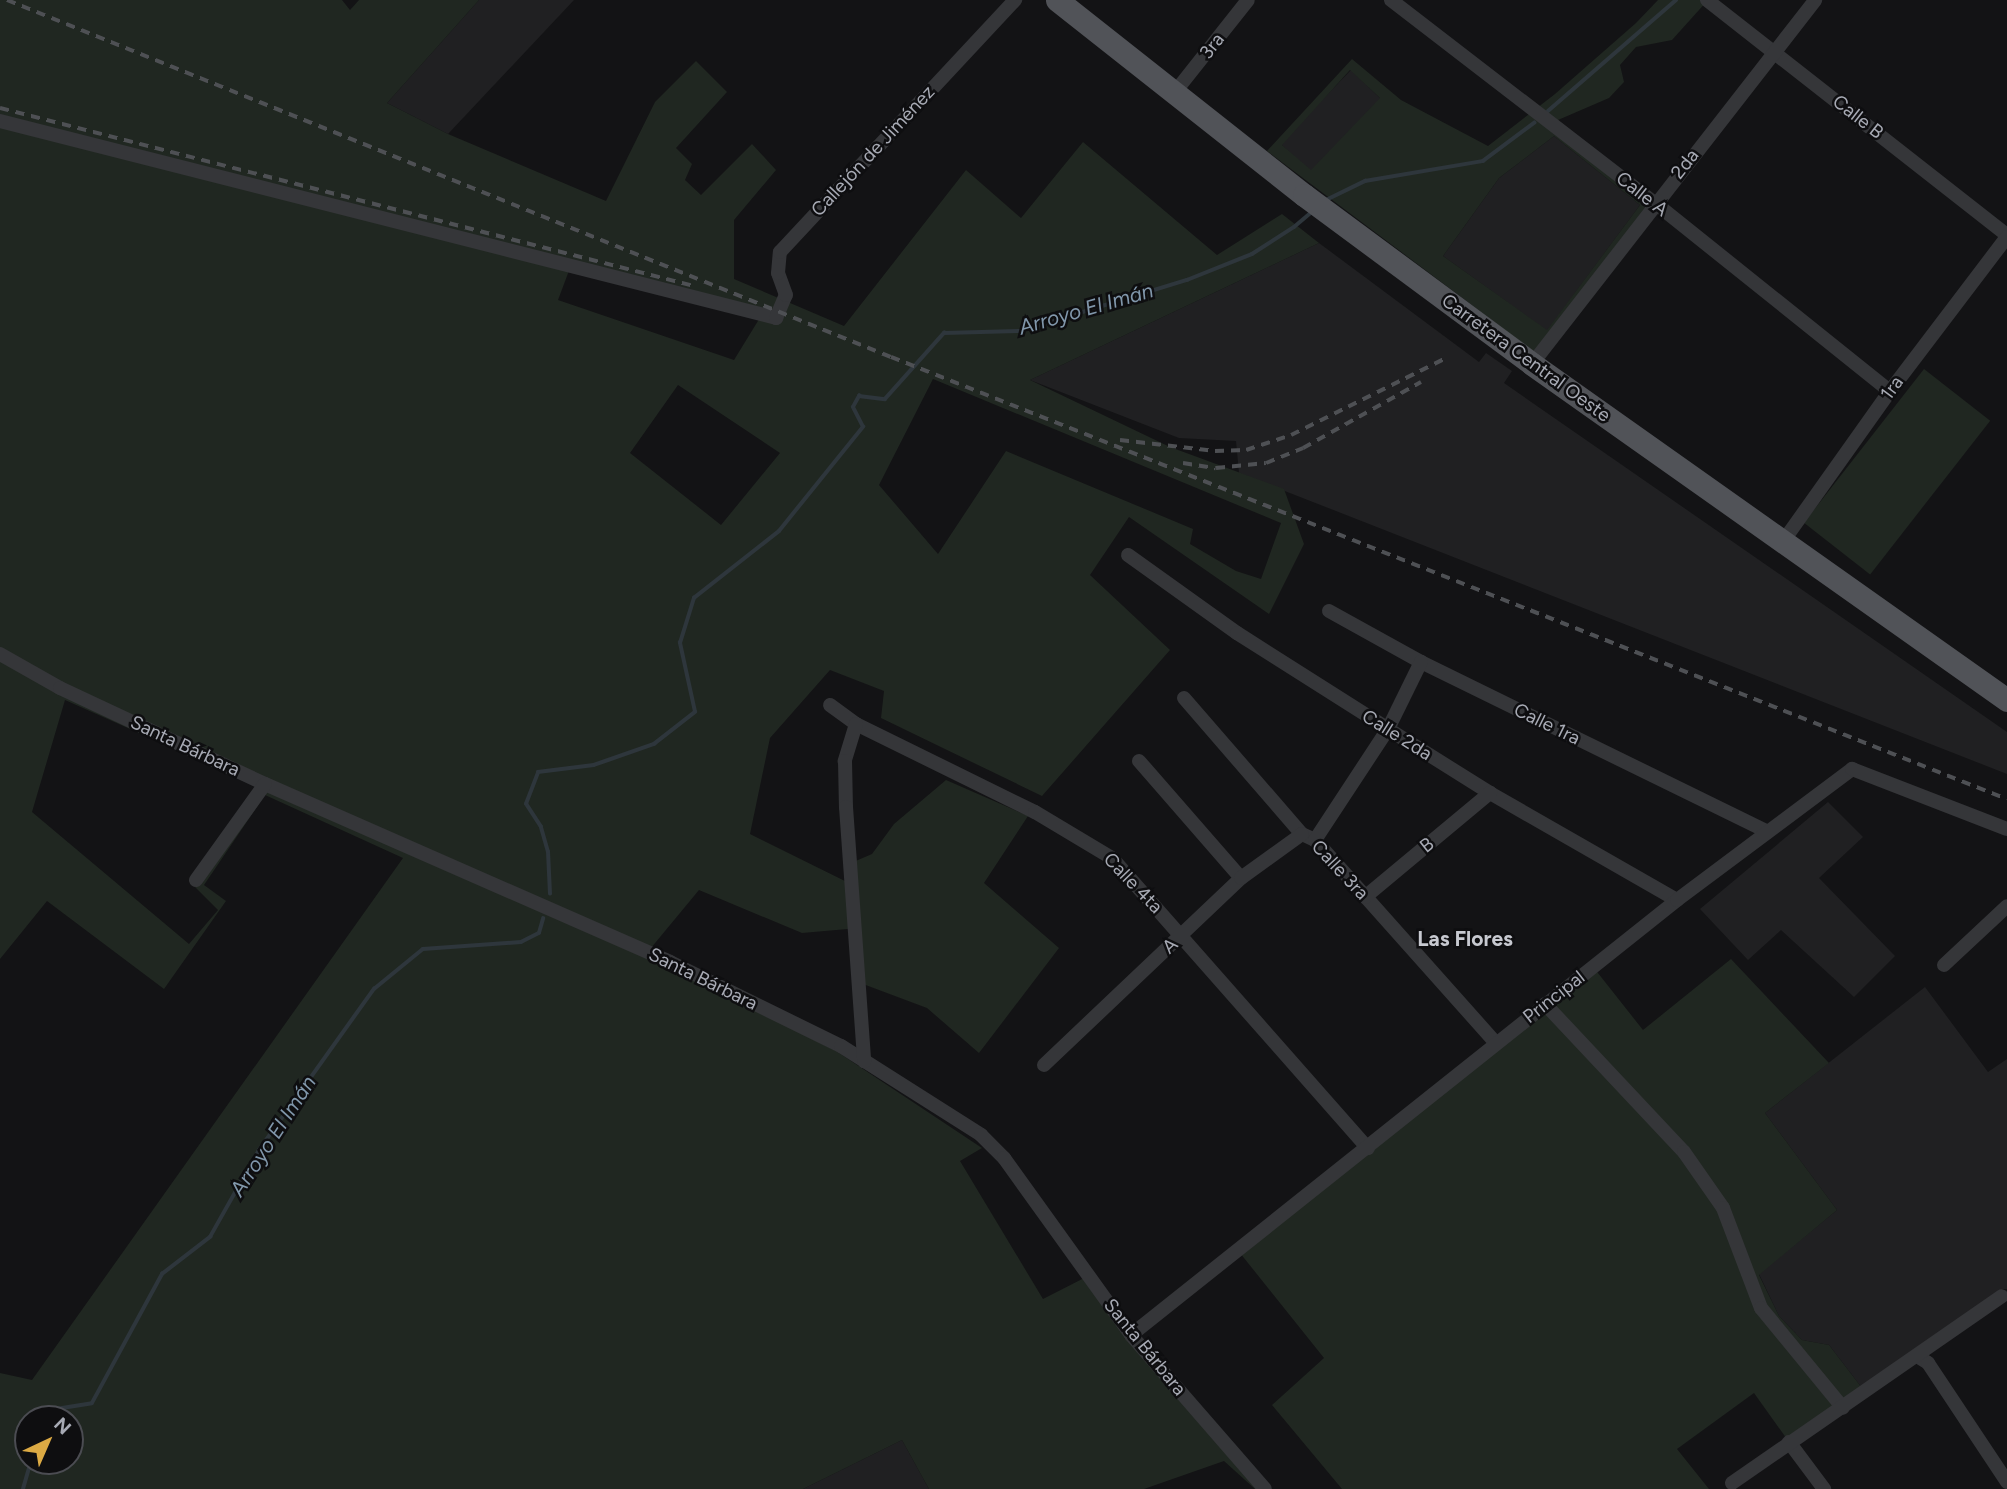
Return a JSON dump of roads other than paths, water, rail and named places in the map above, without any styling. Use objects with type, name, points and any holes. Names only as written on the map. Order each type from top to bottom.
[{"type":"main road","name":"Carretera Central Oeste","points":[[1057,0],[1304,195],[1532,364],[2007,700]]},
{"type":"street","name":"Callejón de Jiménez","points":[[0,121],[776,318],[786,295],[778,273],[780,252],[1015,0]]},
{"type":"street","name":"3ra","points":[[1175,92],[1248,0]]},
{"type":"street","name":"Calle A","points":[[1391,0],[1655,204],[1890,391]]},
{"type":"street","name":"Calle B","points":[[1707,0],[2007,236]]},
{"type":"street","name":"2da","points":[[1532,364],[1773,50],[1815,0]]},
{"type":"street","name":"1ra","points":[[1782,543],[1890,391],[2007,236]]},
{"type":"street","name":"Calle 2da","points":[[1128,555],[1237,633],[1388,729],[1490,793],[1677,900]]},
{"type":"street","name":"Calle 1ra","points":[[1329,611],[1421,662],[1768,832]]},
{"type":"street","name":"Santa Bárbara","points":[[0,654],[60,688],[265,784],[670,962],[841,1046],[981,1135],[1004,1158],[1131,1335],[1265,1489]]},
{"type":"street","name":"A","points":[[1044,1065],[1241,878],[1308,837],[1388,729],[1421,662]]},
{"type":"street","name":"Calle 3ra","points":[[1184,698],[1496,1043]]},
{"type":"street","name":"Calle 4ta","points":[[830,705],[856,724],[1035,812],[1112,858],[1182,934],[1368,1148]]},
{"type":"street","points":[[856,724],[845,761],[863,1061]]},
{"type":"street","points":[[1139,761],[1241,878]]},
{"type":"street","name":"Principal","points":[[1131,1335],[1677,900],[1852,769],[2007,829]]},
{"type":"street","points":[[196,880],[265,784]]},
{"type":"street","name":"B","points":[[1365,897],[1490,793]]},
{"type":"street","points":[[1944,965],[2007,906]]},
{"type":"street","points":[[1545,1004],[1684,1152],[1723,1208],[1761,1308],[1843,1408]]},
{"type":"street","points":[[1732,1483],[2002,1296]]},
{"type":"street","points":[[1917,1356],[1928,1363],[2007,1482]]},
{"type":"street","points":[[1789,1442],[1824,1489]]},
{"type":"waterway","name":"Arroyo El Imán","points":[[1548,111],[1676,0]]},
{"type":"waterway","name":"Arroyo El Imán","points":[[1324,201],[1365,181],[1483,161],[1534,123]]},
{"type":"waterway","name":"Arroyo El Imán","points":[[550,894],[548,852],[541,827],[526,804],[538,772],[594,765],[654,744],[695,712],[680,643],[694,598],[779,531],[863,427],[853,407],[859,396],[885,399],[944,333],[1021,331],[1187,280],[1252,254],[1294,227],[1313,211]]},
{"type":"waterway","name":"Arroyo El Imán","points":[[80,1405],[92,1403],[162,1274],[210,1237],[259,1150],[374,989],[423,949],[521,942],[539,933],[543,919]]},
{"type":"waterway","name":"Arroyo El Imán","points":[[23,1489],[27,1475]]},
{"type":"railway","points":[[7,0],[891,357],[2007,799]]},
{"type":"railway","points":[[0,108],[694,286]]},
{"type":"railway","points":[[1120,440],[1215,451],[1246,450],[1291,435],[1448,357]]},
{"type":"railway","points":[[1183,463],[1216,468],[1266,463],[1303,448],[1421,382]]},
{"type":"district","name":"Las Flores","points":[[1465,939]]}]
